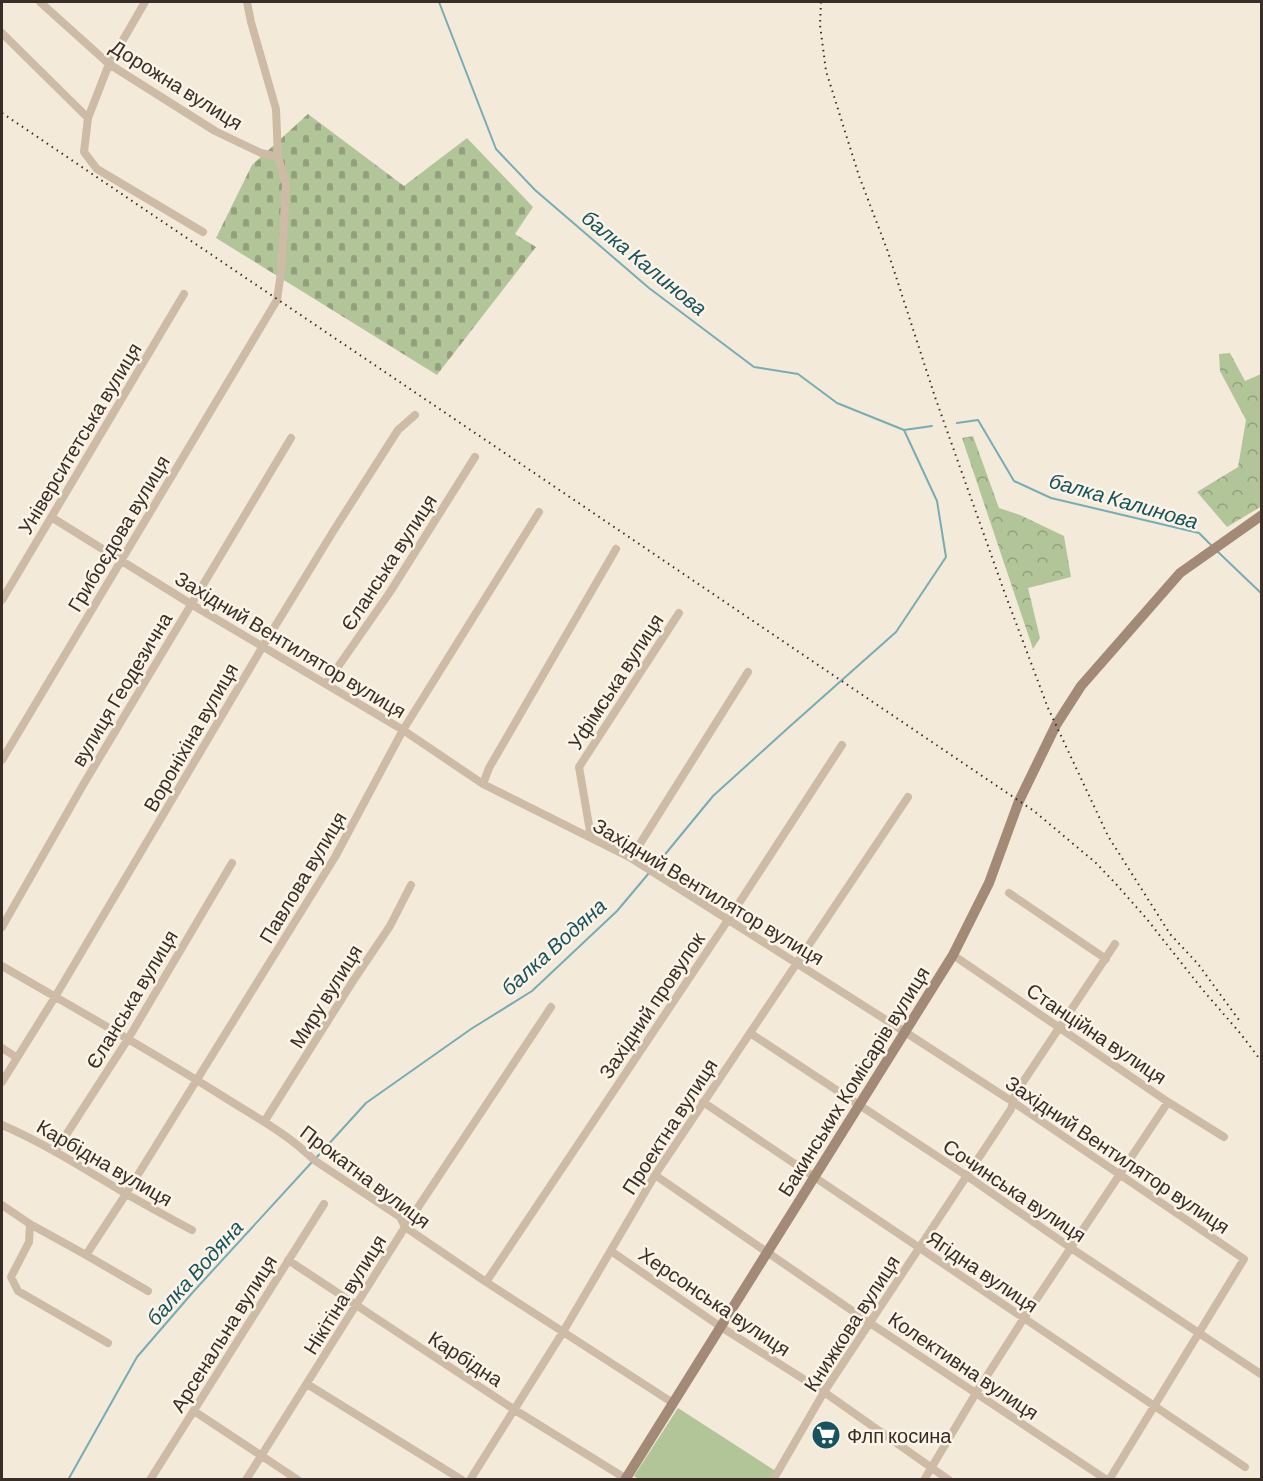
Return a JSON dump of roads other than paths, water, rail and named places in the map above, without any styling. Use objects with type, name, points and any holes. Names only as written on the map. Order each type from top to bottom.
[{"type":"street","name":"Дорожна вулиця","points":[[40,2],[109,64],[215,131],[261,153],[278,157]]},
{"type":"street","points":[[145,2],[109,64],[88,117],[84,152],[97,169],[203,232]]},
{"type":"street","name":"Грибоєдова вулиця","points":[[2,760],[262,323],[278,300],[286,184],[278,157],[276,109],[247,2]]},
{"type":"street","points":[[2,33],[88,117]]},
{"type":"street","name":"Університетська вулиця","points":[[2,600],[184,294]]},
{"type":"street","name":"Вороніхіна вулиця","points":[[2,1082],[56,998],[263,646],[334,530],[398,430],[415,415]]},
{"type":"street","name":"вулиця Геодезична","points":[[2,927],[83,784],[291,438]]},
{"type":"street","name":"Єланська вулиця","points":[[326,684],[390,592],[475,457]]},
{"type":"street","name":"Павлова вулиця","points":[[86,1255],[335,857],[403,730],[539,512]]},
{"type":"street","name":"Бакинських Комісарів вулиця","points":[[627,1479],[953,955],[989,883],[1019,801],[1056,725],[1081,686],[1180,573],[1262,515]]},
{"type":"street","name":"Західний Вентилятор вулиця","points":[[51,517],[191,604],[403,730],[483,784],[630,858],[1013,1102],[1244,1259],[1199,1334]]},
{"type":"street","points":[[483,784],[495,758],[616,549]]},
{"type":"street","name":"Уфімська вулиця","points":[[591,837],[579,767],[679,613]]},
{"type":"street","points":[[630,858],[748,672]]},
{"type":"street","name":"Західний провулок","points":[[486,1282],[842,745]]},
{"type":"street","name":"Проектна вулиця","points":[[470,1479],[563,1332],[655,1175],[908,797]]},
{"type":"street","name":"Єланська вулиця","points":[[55,1152],[128,1039],[232,863]]},
{"type":"street","name":"Миру вулиця","points":[[264,1122],[390,926],[411,885]]},
{"type":"street","points":[[1009,893],[1106,959]]},
{"type":"street","name":"Книжкова вулиця","points":[[774,1479],[824,1392],[1011,1109],[1015,1094],[1115,944]]},
{"type":"street","name":"Станційна вулиця","points":[[953,955],[1168,1102],[1224,1137]]},
{"type":"street","name":"Прокатна вулиця","points":[[2,966],[197,1080],[264,1122],[303,1149],[314,1160],[400,1217],[405,1227],[673,1403]]},
{"type":"street","name":"Нікітіна вулиця","points":[[246,1479],[405,1227],[551,1007]]},
{"type":"street","name":"Сочинська вулиця","points":[[750,1033],[1262,1375]]},
{"type":"street","points":[[2,1048],[16,1057]]},
{"type":"street","name":"Ягідна вулиця","points":[[703,1102],[1245,1467]]},
{"type":"street","points":[[924,1479],[1024,1318],[1168,1102]]},
{"type":"street","name":"Карбідна вулиця","points":[[2,1125],[55,1152],[192,1230]]},
{"type":"street","name":"Колективна вулиця","points":[[655,1175],[870,1323],[1108,1479]]},
{"type":"street","name":"Арсенальна вулиця","points":[[150,1479],[324,1204]]},
{"type":"street","points":[[2,1205],[30,1224],[148,1291]]},
{"type":"street","points":[[30,1224],[29,1242],[11,1277],[18,1291],[108,1343]]},
{"type":"street","name":"Херсонська вулиця","points":[[611,1251],[721,1327],[824,1392],[949,1479]]},
{"type":"street","name":"Карбідна","points":[[288,1260],[515,1410],[627,1479]]},
{"type":"street","points":[[1108,1479],[1199,1334]]},
{"type":"street","points":[[307,1383],[462,1479]]},
{"type":"street","points":[[194,1410],[298,1479]]},
{"type":"waterway","name":"балка Калинова","points":[[439,2],[496,149],[535,190],[649,288],[754,367],[798,374],[837,403],[904,430],[932,426]]},
{"type":"waterway","name":"балка Калинова","points":[[957,423],[978,420],[1014,481],[1051,498],[1199,533],[1212,546]]},
{"type":"waterway","name":"балка Водяна","points":[[653,869],[713,796],[896,632],[946,557],[937,501],[904,430]]},
{"type":"waterway","name":"балка Калинова","points":[[1216,550],[1262,594]]},
{"type":"waterway","name":"балка Водяна","points":[[316,1158],[366,1103],[471,1029],[532,991],[617,911],[649,873]]},
{"type":"waterway","name":"балка Водяна","points":[[68,1480],[137,1357],[312,1162]]},
{"type":"railway","points":[[821,2],[820,25],[826,71],[859,176],[888,252],[935,397],[1048,708],[1108,836],[1170,934],[1198,964],[1239,1020]]},
{"type":"railway","points":[[2,113],[1034,811],[1096,863],[1116,884],[1262,1062]]},
{"type":"place","name":"Флп косина","points":[[826,1435]]}]
